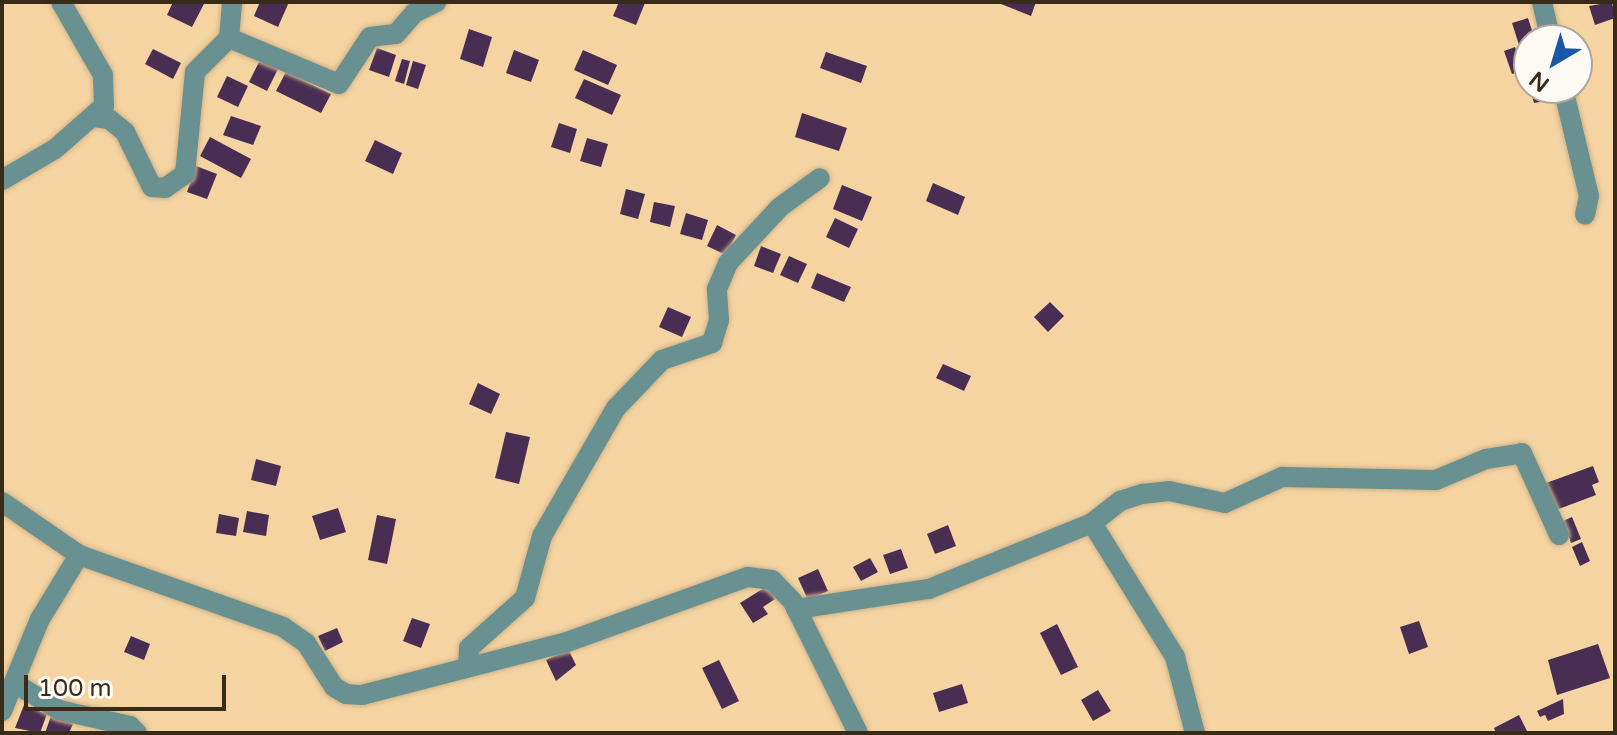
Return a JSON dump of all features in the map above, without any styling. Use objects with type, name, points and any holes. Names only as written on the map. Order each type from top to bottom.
[{"type":"street","points":[[2,180],[55,149],[94,117],[107,92],[103,75],[61,2]]},
{"type":"street","points":[[94,117],[109,119],[125,132],[152,187],[165,188],[185,174],[195,72],[229,38],[232,2]]},
{"type":"street","points":[[229,38],[339,84],[370,37],[396,34],[414,13],[437,2]]},
{"type":"street","points":[[1542,2],[1547,24]]},
{"type":"street","points":[[1567,104],[1589,196],[1585,215]]},
{"type":"street","points":[[468,664],[469,648],[525,598],[542,536],[616,408],[662,360],[712,343],[719,320],[717,289],[728,263],[780,207],[820,178]]},
{"type":"street","points":[[796,609],[929,589],[1092,523],[1120,501],[1142,494],[1169,491],[1225,503],[1282,477],[1436,480],[1486,459],[1522,453],[1559,535]]},
{"type":"street","points":[[2,502],[79,555],[283,627],[306,643],[334,687],[346,694],[362,695],[468,664],[567,642],[748,577],[772,580],[796,609],[858,733]]},
{"type":"street","points":[[1092,523],[1175,657],[1195,733]]},
{"type":"street","points":[[2,711],[40,619],[79,555]]},
{"type":"street","points":[[14,683],[59,710],[130,726],[137,733]]},
{"type":"building","points":[[173,2],[205,2],[192,27],[167,15]]},
{"type":"building","points":[[260,2],[289,2],[278,27],[254,16]]},
{"type":"building","points":[[619,2],[645,3],[636,25],[613,16]]},
{"type":"building","points":[[996,2],[1036,2],[1031,16]]},
{"type":"building","points":[[1612,2],[1615,18],[1595,25],[1589,6]]},
{"type":"building","points":[[1528,18],[1530,24],[1513,26],[1512,23]]},
{"type":"building","points":[[469,29],[492,37],[483,67],[460,59]]},
{"type":"building","points":[[377,48],[396,55],[389,77],[369,70]]},
{"type":"building","points":[[1513,48],[1513,74],[1512,74],[1504,51]]},
{"type":"building","points":[[153,49],[181,63],[173,79],[145,64]]},
{"type":"building","points":[[514,50],[539,60],[531,82],[506,73]]},
{"type":"building","points":[[583,50],[617,65],[608,85],[574,70]]},
{"type":"building","points":[[826,52],[867,66],[861,83],[820,68]]},
{"type":"building","points":[[402,59],[410,61],[404,84],[395,81]]},
{"type":"building","points":[[260,60],[278,69],[267,91],[249,82]]},
{"type":"building","points":[[413,61],[426,65],[418,89],[406,85]]},
{"type":"building","points":[[286,72],[331,94],[321,113],[276,91]]},
{"type":"building","points":[[227,76],[248,86],[238,107],[217,97]]},
{"type":"building","points":[[584,79],[621,95],[612,115],[575,98]]},
{"type":"building","points":[[802,113],[847,128],[839,151],[795,137]]},
{"type":"building","points":[[231,116],[261,126],[253,145],[223,135]]},
{"type":"building","points":[[559,123],[577,129],[570,153],[551,147]]},
{"type":"building","points":[[210,137],[251,159],[241,178],[200,156]]},
{"type":"building","points":[[587,138],[608,144],[601,167],[580,161]]},
{"type":"building","points":[[375,140],[402,153],[393,174],[365,161]]},
{"type":"building","points":[[196,166],[217,174],[207,199],[187,192]]},
{"type":"building","points":[[933,183],[965,197],[958,215],[926,201]]},
{"type":"building","points":[[842,185],[872,197],[862,221],[833,209]]},
{"type":"building","points":[[626,189],[645,194],[638,219],[620,214]]},
{"type":"building","points":[[654,202],[675,206],[670,227],[650,222]]},
{"type":"building","points":[[686,213],[708,220],[702,240],[680,234]]},
{"type":"building","points":[[835,218],[858,229],[849,248],[826,237]]},
{"type":"building","points":[[717,225],[736,235],[726,255],[707,246]]},
{"type":"building","points":[[761,246],[781,254],[773,273],[754,266]]},
{"type":"building","points":[[789,256],[807,264],[798,283],[780,275]]},
{"type":"building","points":[[817,273],[851,287],[844,302],[811,288]]},
{"type":"building","points":[[1050,302],[1064,316],[1048,332],[1034,317]]},
{"type":"building","points":[[668,307],[691,317],[682,337],[659,327]]},
{"type":"building","points":[[943,364],[971,376],[964,391],[936,378]]},
{"type":"building","points":[[478,383],[500,394],[491,414],[469,404]]},
{"type":"building","points":[[506,432],[530,437],[519,484],[495,478]]},
{"type":"building","points":[[256,459],[281,466],[276,486],[251,480]]},
{"type":"building","points":[[1593,466],[1599,482],[1592,485],[1596,495],[1556,510],[1546,483]]},
{"type":"building","points":[[338,508],[346,532],[320,540],[312,516]]},
{"type":"building","points":[[247,511],[269,515],[266,536],[243,532]]},
{"type":"building","points":[[219,514],[239,518],[236,536],[216,533]]},
{"type":"building","points":[[377,515],[396,519],[387,564],[368,560]]},
{"type":"building","points":[[1572,517],[1581,539],[1571,543],[1563,521]]},
{"type":"building","points":[[948,525],[956,546],[935,554],[927,534]]},
{"type":"building","points":[[1582,542],[1590,561],[1580,566],[1572,547]]},
{"type":"building","points":[[901,549],[908,568],[890,574],[883,555]]},
{"type":"building","points":[[870,558],[878,572],[861,581],[853,567]]},
{"type":"building","points":[[818,569],[828,591],[808,600],[798,578]]},
{"type":"building","points":[[767,586],[775,599],[763,607],[768,614],[753,623],[740,603]]},
{"type":"building","points":[[412,618],[430,624],[421,648],[403,641]]},
{"type":"building","points":[[1419,621],[1428,647],[1409,654],[1400,627]]},
{"type":"building","points":[[1057,624],[1078,667],[1061,675],[1040,633]]},
{"type":"building","points":[[337,628],[343,642],[325,651],[318,636]]},
{"type":"building","points":[[131,636],[150,644],[144,660],[124,652]]},
{"type":"building","points":[[1598,644],[1610,678],[1557,695],[1548,660]]},
{"type":"building","points":[[568,649],[576,665],[556,681],[546,660]]},
{"type":"building","points":[[719,660],[739,701],[722,709],[702,668]]},
{"type":"building","points":[[962,684],[968,703],[939,712],[933,693]]},
{"type":"building","points":[[1098,690],[1111,711],[1093,721],[1081,700]]},
{"type":"building","points":[[1563,699],[1564,714],[1548,721],[1545,715],[1540,717],[1537,711]]},
{"type":"building","points":[[24,705],[47,714],[40,733],[15,728]]},
{"type":"building","points":[[1519,715],[1528,733],[1496,733],[1494,728]]},
{"type":"building","points":[[51,716],[73,724],[69,733],[45,733]]}]
